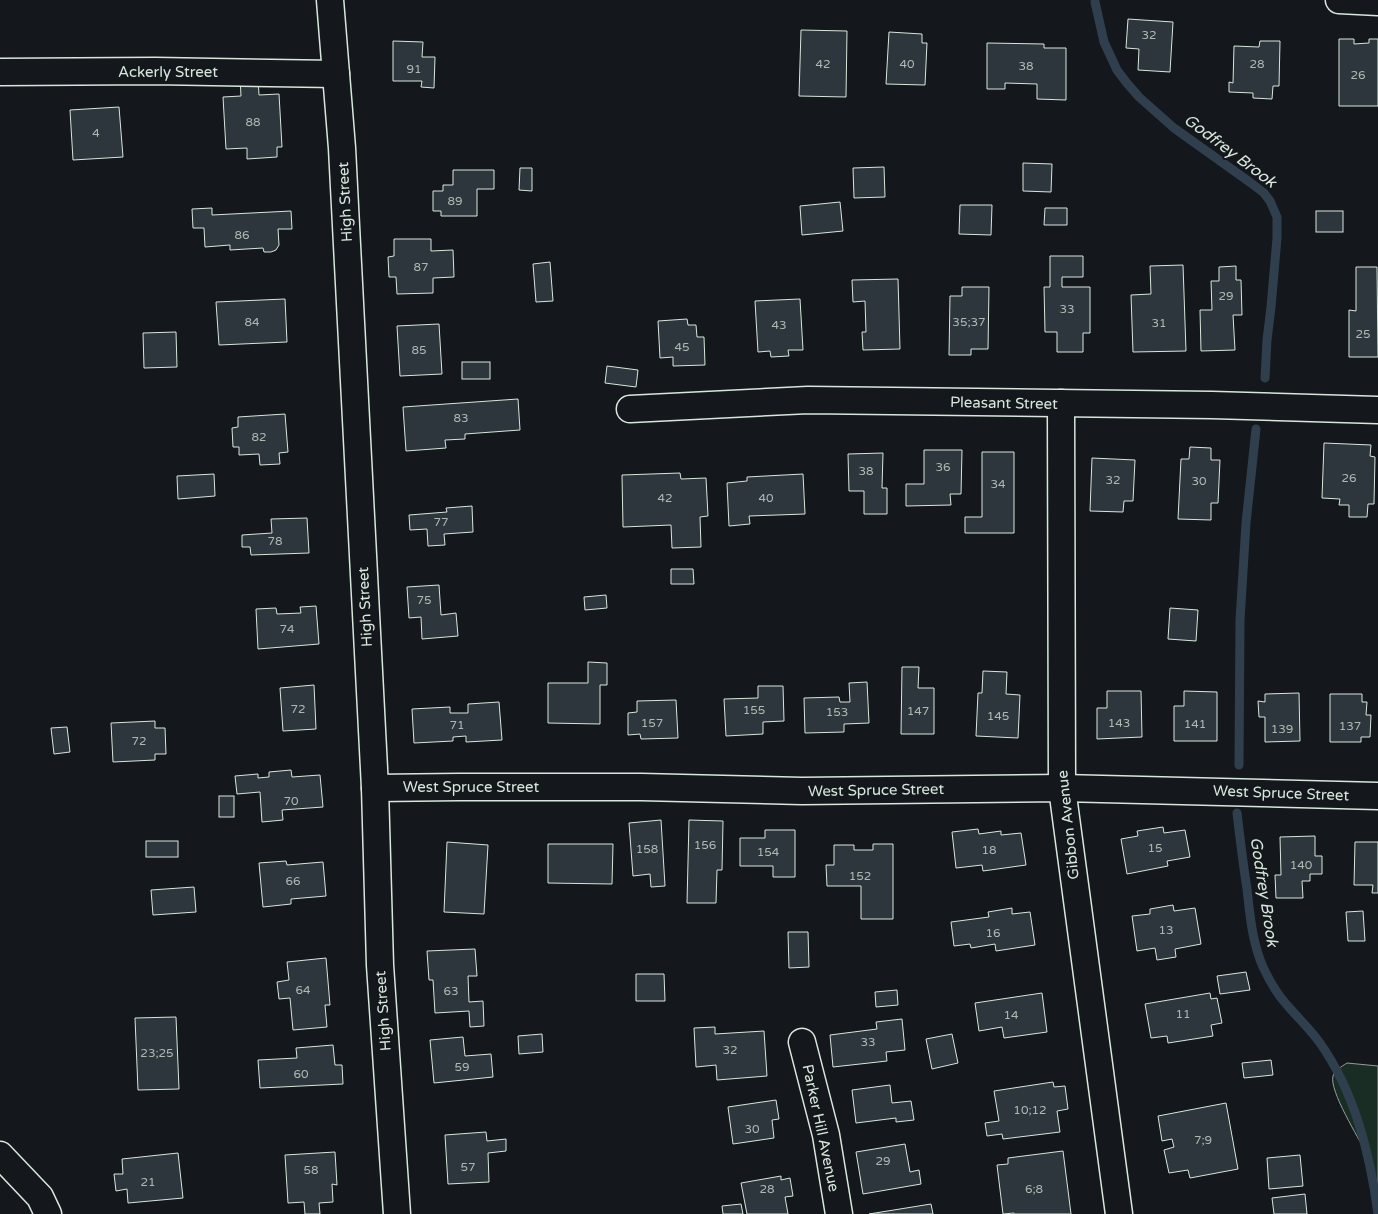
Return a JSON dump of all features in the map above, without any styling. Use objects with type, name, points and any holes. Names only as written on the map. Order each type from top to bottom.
[{"type":"street","name":"High Street","points":[[330,0],[342,148],[375,788],[380,965],[397,1214]]},
{"type":"street","points":[[1339,0],[1378,2]]},
{"type":"street","name":"Ackerly Street","points":[[0,72],[155,71],[336,74]]},
{"type":"street","name":"Pleasant Street","points":[[630,409],[808,400],[1212,405],[1378,410]]},
{"type":"street","name":"Gibbon Avenue","points":[[1062,403],[1062,788],[1119,1214]]},
{"type":"street","name":"West Spruce Street","points":[[375,788],[459,786],[641,787],[802,791],[1062,788],[1378,796]]},
{"type":"street","name":"Parker Hill Avenue","points":[[802,1042],[826,1135],[839,1214]]},
{"type":"street","points":[[0,1155],[40,1197],[48,1214]]},
{"type":"green space","points":[[1347,1063],[1378,1066],[1378,1214],[1369,1160],[1345,1114],[1333,1083],[1335,1072]]},
{"type":"building","points":[[1128,19],[1173,22],[1170,72],[1138,70],[1139,49],[1126,48]]},
{"type":"building","points":[[801,30],[847,31],[846,97],[799,96]]},
{"type":"building","points":[[889,32],[922,34],[922,43],[927,43],[925,85],[886,84]]},
{"type":"building","points":[[1339,39],[1354,39],[1354,44],[1369,43],[1369,39],[1378,39],[1378,106],[1339,106]]},
{"type":"building","points":[[393,41],[423,42],[422,57],[435,57],[434,88],[421,87],[422,81],[393,81]]},
{"type":"building","points":[[1260,41],[1280,41],[1279,86],[1273,86],[1272,99],[1253,98],[1253,93],[1229,92],[1229,82],[1233,83],[1234,46],[1259,47]]},
{"type":"building","points":[[987,43],[1044,44],[1044,48],[1066,48],[1066,100],[1037,99],[1037,84],[1005,83],[1005,89],[987,89]]},
{"type":"building","points":[[240,78],[258,78],[259,95],[279,94],[282,147],[277,147],[277,157],[247,159],[247,148],[226,149],[223,97],[241,96]]},
{"type":"building","points":[[119,107],[123,157],[73,160],[70,110]]},
{"type":"building","points":[[1023,163],[1052,164],[1051,192],[1023,191]]},
{"type":"building","points":[[884,167],[885,197],[854,198],[853,168]]},
{"type":"building","points":[[520,168],[532,168],[532,191],[519,190]]},
{"type":"building","points":[[453,170],[494,170],[494,189],[477,189],[477,216],[441,216],[441,211],[433,211],[433,191],[443,191],[443,185],[453,185]]},
{"type":"building","points":[[840,202],[843,231],[802,235],[800,206]]},
{"type":"building","points":[[960,205],[992,205],[991,235],[959,234]]},
{"type":"building","points":[[212,208],[212,215],[291,211],[292,229],[278,229],[279,245],[276,250],[271,252],[264,252],[263,248],[230,250],[230,245],[205,247],[204,228],[193,228],[192,209]]},
{"type":"building","points":[[1045,208],[1067,208],[1067,225],[1044,225]]},
{"type":"building","points":[[1316,211],[1343,211],[1343,232],[1316,232]]},
{"type":"building","points":[[394,239],[431,239],[431,251],[453,250],[454,277],[433,278],[433,293],[397,294],[396,277],[389,277],[388,257],[394,256]]},
{"type":"building","points":[[1050,256],[1083,256],[1083,277],[1062,277],[1062,287],[1090,287],[1090,333],[1083,333],[1083,352],[1057,352],[1057,332],[1045,332],[1044,287],[1050,287]]},
{"type":"building","points":[[550,262],[553,301],[536,302],[533,264]]},
{"type":"building","points":[[1183,265],[1186,351],[1133,352],[1131,295],[1151,294],[1150,266]]},
{"type":"building","points":[[1236,266],[1236,280],[1241,280],[1242,315],[1233,315],[1235,350],[1201,351],[1200,310],[1212,310],[1211,281],[1219,281],[1219,267]]},
{"type":"building","points":[[1356,267],[1377,267],[1378,357],[1349,357],[1349,310],[1356,311]]},
{"type":"building","points":[[898,279],[900,349],[863,350],[862,332],[866,332],[865,301],[853,302],[852,280]]},
{"type":"building","points":[[962,287],[989,287],[988,349],[971,349],[971,355],[949,355],[950,296],[962,296]]},
{"type":"building","points":[[285,299],[287,342],[219,345],[216,302]]},
{"type":"building","points":[[800,299],[803,350],[788,350],[789,356],[771,357],[770,351],[758,352],[755,301]]},
{"type":"building","points":[[687,319],[688,325],[696,325],[697,337],[704,337],[705,365],[673,366],[673,357],[660,358],[658,321]]},
{"type":"building","points":[[439,324],[442,374],[400,376],[397,326]]},
{"type":"building","points":[[176,332],[177,367],[144,368],[143,333]]},
{"type":"building","points":[[462,362],[490,362],[490,379],[462,379]]},
{"type":"building","points":[[607,366],[638,370],[636,387],[605,383]]},
{"type":"building","points":[[518,399],[520,430],[465,434],[465,439],[445,440],[446,448],[406,451],[403,407]]},
{"type":"building","points":[[285,414],[288,452],[279,453],[280,464],[260,465],[259,454],[239,455],[239,447],[233,447],[232,428],[238,427],[238,417]]},
{"type":"building","points":[[1324,443],[1371,445],[1370,456],[1375,457],[1374,504],[1368,504],[1367,517],[1349,517],[1349,505],[1339,505],[1340,499],[1322,498]]},
{"type":"building","points":[[1190,447],[1211,448],[1211,460],[1220,460],[1218,503],[1211,503],[1211,520],[1178,519],[1181,459],[1189,459]]},
{"type":"building","points":[[924,450],[962,450],[961,494],[950,494],[951,505],[906,506],[906,484],[924,484]]},
{"type":"building","points":[[982,452],[1014,452],[1014,533],[965,533],[965,517],[982,517]]},
{"type":"building","points":[[883,453],[882,488],[887,488],[887,514],[864,514],[864,491],[849,491],[848,454]]},
{"type":"building","points":[[1092,458],[1135,460],[1133,501],[1124,501],[1123,512],[1090,511]]},
{"type":"building","points":[[680,473],[681,479],[706,478],[708,516],[700,517],[701,547],[672,548],[671,525],[623,527],[622,475]]},
{"type":"building","points":[[214,474],[215,496],[178,499],[177,476]]},
{"type":"building","points":[[803,474],[805,514],[749,516],[750,524],[729,526],[727,483],[747,481],[747,477]]},
{"type":"building","points":[[472,506],[473,532],[444,534],[445,545],[428,546],[427,529],[410,530],[409,515],[447,512],[446,508]]},
{"type":"building","points":[[307,518],[309,553],[251,555],[250,547],[242,547],[242,535],[272,533],[271,519]]},
{"type":"building","points":[[671,569],[693,569],[694,584],[671,584]]},
{"type":"building","points":[[439,585],[441,615],[456,613],[458,636],[422,639],[421,617],[409,618],[407,587]]},
{"type":"building","points":[[606,595],[607,608],[585,610],[584,597]]},
{"type":"building","points":[[316,606],[319,644],[258,649],[256,609],[276,608],[277,614],[301,613],[300,607]]},
{"type":"building","points":[[1170,608],[1198,610],[1196,641],[1168,639]]},
{"type":"building","points":[[588,662],[607,663],[607,685],[600,685],[600,724],[548,723],[548,683],[588,683]]},
{"type":"building","points":[[902,667],[919,667],[918,688],[934,688],[934,734],[901,734]]},
{"type":"building","points":[[983,671],[1007,672],[1006,694],[1020,695],[1018,738],[976,736],[978,693],[982,693]]},
{"type":"building","points":[[867,682],[869,723],[844,724],[844,732],[805,733],[804,698],[839,697],[840,702],[850,702],[849,683]]},
{"type":"building","points":[[314,685],[316,729],[283,731],[280,688]]},
{"type":"building","points":[[758,686],[783,686],[784,721],[763,722],[763,734],[726,736],[724,699],[758,698]]},
{"type":"building","points":[[1107,691],[1141,691],[1142,737],[1097,739],[1097,708],[1107,708]]},
{"type":"building","points":[[1184,691],[1217,692],[1217,741],[1174,741],[1174,706],[1184,706]]},
{"type":"building","points":[[1299,693],[1300,741],[1265,742],[1265,717],[1259,717],[1258,701],[1265,702],[1265,694]]},
{"type":"building","points":[[1330,694],[1362,694],[1362,702],[1367,702],[1366,715],[1371,715],[1370,737],[1361,737],[1361,742],[1330,742]]},
{"type":"building","points":[[676,700],[678,738],[641,739],[640,734],[628,735],[628,713],[637,712],[637,701]]},
{"type":"building","points":[[499,702],[502,740],[466,742],[466,736],[453,737],[453,741],[414,743],[412,709],[450,707],[450,713],[468,713],[468,704]]},
{"type":"building","points":[[155,721],[155,728],[165,728],[166,754],[155,754],[155,760],[113,762],[111,723]]},
{"type":"building","points":[[67,727],[70,752],[54,754],[51,728]]},
{"type":"building","points":[[291,770],[292,777],[320,775],[323,807],[282,810],[283,820],[262,822],[260,792],[237,794],[235,776],[258,774],[258,778],[269,777],[269,772]]},
{"type":"building","points":[[219,796],[234,796],[234,817],[219,817]]},
{"type":"building","points":[[661,820],[665,886],[651,887],[650,874],[633,876],[629,823]]},
{"type":"building","points":[[689,820],[723,821],[722,870],[717,870],[716,903],[687,903]]},
{"type":"building","points":[[1163,827],[1164,833],[1185,830],[1190,857],[1167,861],[1168,866],[1127,874],[1121,839],[1138,836],[1137,831]]},
{"type":"building","points":[[978,829],[979,834],[1001,831],[1001,835],[1021,833],[1026,865],[983,871],[982,865],[956,868],[952,832]]},
{"type":"building","points":[[765,830],[795,830],[795,877],[773,877],[773,866],[740,866],[740,838],[765,838]]},
{"type":"building","points":[[1315,836],[1315,856],[1322,856],[1322,874],[1310,874],[1310,881],[1302,881],[1303,898],[1276,898],[1275,875],[1281,875],[1280,837]]},
{"type":"building","points":[[146,841],[178,841],[178,857],[146,857]]},
{"type":"building","points":[[447,842],[488,845],[484,914],[444,912]]},
{"type":"building","points":[[1355,842],[1378,842],[1378,893],[1372,893],[1373,885],[1354,885]]},
{"type":"building","points":[[548,844],[613,844],[612,884],[548,883]]},
{"type":"building","points":[[873,844],[893,844],[893,919],[861,919],[861,886],[827,886],[826,865],[834,865],[834,845],[854,845],[854,850],[873,850]]},
{"type":"building","points":[[286,861],[287,865],[323,862],[326,896],[291,899],[291,904],[263,907],[259,863]]},
{"type":"building","points":[[194,887],[196,912],[153,915],[151,890]]},
{"type":"building","points":[[1173,905],[1174,911],[1195,908],[1201,944],[1175,949],[1176,957],[1157,960],[1155,948],[1137,951],[1132,916],[1150,914],[1150,909]]},
{"type":"building","points":[[1012,908],[1012,914],[1030,912],[1035,945],[996,951],[995,944],[971,948],[970,944],[954,946],[951,922],[989,917],[988,912]]},
{"type":"building","points":[[1363,911],[1365,941],[1348,941],[1346,912]]},
{"type":"building","points":[[788,932],[808,932],[809,967],[789,968]]},
{"type":"building","points":[[475,949],[477,976],[468,976],[469,1002],[483,1001],[484,1026],[470,1027],[469,1011],[435,1013],[433,980],[429,980],[427,951]]},
{"type":"building","points":[[326,958],[330,1005],[325,1005],[327,1027],[293,1030],[290,998],[279,999],[277,982],[289,980],[287,962]]},
{"type":"building","points":[[1246,972],[1250,990],[1220,994],[1217,976]]},
{"type":"building","points":[[636,974],[664,974],[665,1001],[636,1001]]},
{"type":"building","points":[[897,990],[898,1005],[876,1007],[875,992]]},
{"type":"building","points":[[1042,993],[1047,1032],[1004,1038],[1002,1027],[979,1031],[975,1003]]},
{"type":"building","points":[[1210,993],[1211,999],[1217,998],[1222,1023],[1211,1025],[1213,1036],[1168,1043],[1167,1036],[1151,1038],[1145,1004]]},
{"type":"building","points":[[176,1017],[179,1089],[138,1090],[135,1018]]},
{"type":"building","points":[[902,1019],[905,1050],[886,1052],[887,1061],[833,1067],[830,1035],[877,1029],[876,1022]]},
{"type":"building","points":[[715,1027],[715,1034],[764,1031],[767,1076],[717,1080],[716,1065],[696,1067],[694,1028]]},
{"type":"building","points":[[542,1034],[543,1052],[519,1054],[518,1036]]},
{"type":"building","points":[[952,1034],[958,1063],[932,1069],[926,1039]]},
{"type":"building","points":[[463,1037],[465,1056],[491,1054],[493,1077],[434,1083],[430,1040]]},
{"type":"building","points":[[333,1045],[335,1065],[342,1065],[343,1084],[260,1088],[258,1060],[297,1058],[296,1048]]},
{"type":"building","points":[[1271,1060],[1273,1075],[1244,1078],[1242,1063]]},
{"type":"building","points":[[1053,1082],[1054,1087],[1065,1086],[1068,1109],[1057,1111],[1060,1132],[1003,1139],[1002,1134],[987,1136],[985,1123],[999,1121],[994,1091]]},
{"type":"building","points":[[890,1085],[892,1103],[911,1101],[914,1120],[896,1122],[896,1118],[856,1123],[852,1090]]},
{"type":"building","points":[[776,1100],[779,1119],[772,1120],[774,1138],[733,1144],[728,1107]]},
{"type":"building","points":[[1226,1103],[1238,1169],[1190,1178],[1188,1170],[1169,1173],[1164,1150],[1174,1147],[1172,1139],[1162,1141],[1158,1116]]},
{"type":"building","points":[[486,1132],[487,1141],[506,1139],[506,1151],[488,1153],[489,1182],[448,1184],[445,1135]]},
{"type":"building","points":[[905,1144],[910,1172],[919,1170],[921,1184],[863,1194],[856,1152]]},
{"type":"building","points":[[1063,1151],[1071,1214],[1003,1214],[997,1165],[1008,1164],[1008,1158]]},
{"type":"building","points":[[335,1152],[337,1185],[332,1184],[333,1202],[319,1203],[320,1214],[305,1214],[304,1202],[288,1203],[285,1155]]},
{"type":"building","points":[[178,1153],[183,1198],[128,1203],[127,1189],[116,1191],[114,1174],[123,1174],[122,1159]]},
{"type":"building","points":[[1300,1155],[1303,1186],[1269,1189],[1267,1158]]},
{"type":"building","points":[[781,1176],[781,1180],[790,1178],[793,1196],[785,1197],[788,1214],[747,1214],[741,1183]]},
{"type":"building","points":[[1305,1194],[1307,1214],[1274,1214],[1272,1198]]},
{"type":"building","points":[[741,1204],[743,1214],[723,1214],[722,1206]]},
{"type":"building","points":[[931,1204],[933,1214],[869,1214]]},
{"type":"waterway","name":"Godfrey Brook","points":[[1095,2],[1104,42],[1117,70],[1139,97],[1174,128],[1264,193],[1270,201],[1277,217],[1277,238],[1265,378]]},
{"type":"waterway","name":"Godfrey Brook","points":[[1239,765],[1240,620],[1246,523],[1256,429]]},
{"type":"waterway","name":"Godfrey Brook","points":[[1237,813],[1252,928],[1259,958],[1265,972],[1283,1001],[1320,1043],[1343,1082],[1352,1103],[1365,1147],[1378,1214]]}]
